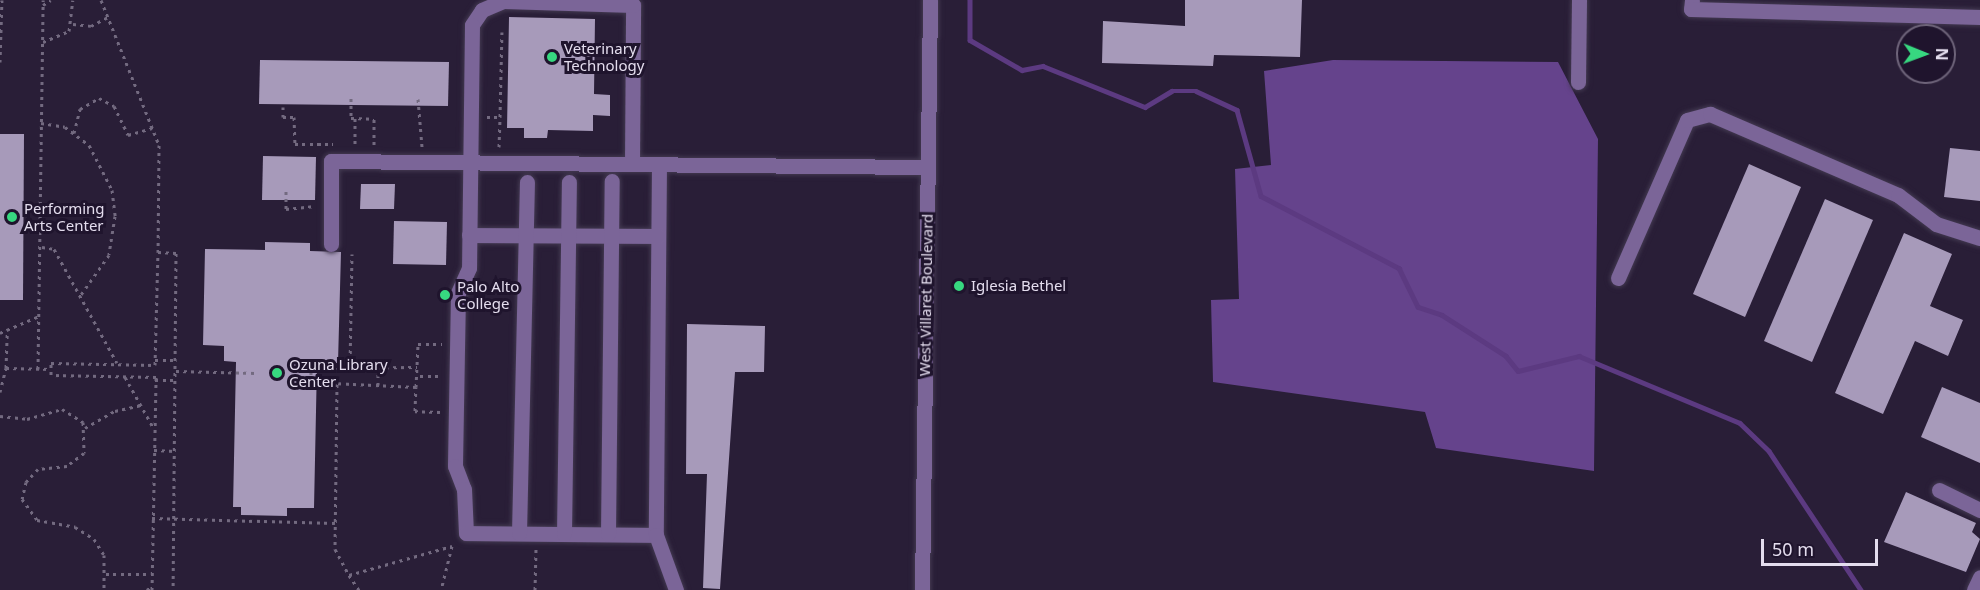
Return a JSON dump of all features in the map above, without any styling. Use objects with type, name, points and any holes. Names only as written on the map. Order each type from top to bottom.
[{"type":"street","name":"West Villaret Boulevard","points":[[922,590],[930,0]]},
{"type":"street","points":[[1578,82],[1579,0]]},
{"type":"street","points":[[1692,0],[1691,9],[1980,17]]},
{"type":"street","points":[[632,164],[633,5],[503,1],[482,10],[472,25],[469,268],[458,293],[455,466],[464,489],[466,533],[656,535]]},
{"type":"street","points":[[1618,278],[1687,120],[1710,114],[1898,195],[1936,224],[1980,238]]},
{"type":"street","points":[[331,244],[332,161],[928,167]]},
{"type":"street","points":[[659,164],[656,535],[675,590]]},
{"type":"street","points":[[608,534],[612,181]]},
{"type":"street","points":[[519,533],[527,182]]},
{"type":"street","points":[[564,534],[569,182]]},
{"type":"street","points":[[469,235],[658,236]]},
{"type":"street","points":[[1939,490],[1980,510]]},
{"type":"street","points":[[1974,590],[1980,577]]},
{"type":"path","points":[[0,62],[2,0]]},
{"type":"path","points":[[38,369],[42,247],[43,2],[51,0]]},
{"type":"path","points":[[43,42],[59,39],[73,24],[73,0]]},
{"type":"path","points":[[102,0],[159,146],[155,365],[51,363],[51,375],[176,380]]},
{"type":"path","points":[[73,24],[92,26],[108,16]]},
{"type":"path","points":[[499,147],[501,32]]},
{"type":"path","points":[[74,132],[80,109],[99,98],[114,106],[128,135],[152,128]]},
{"type":"path","points":[[351,99],[351,118],[374,118],[375,161]]},
{"type":"path","points":[[418,99],[422,161]]},
{"type":"path","points":[[283,107],[283,117],[294,117],[295,144],[374,145]]},
{"type":"path","points":[[486,124],[487,117],[500,117]]},
{"type":"path","points":[[355,118],[355,145]]},
{"type":"path","points":[[41,123],[74,132],[107,173],[115,216],[105,266],[80,296]]},
{"type":"path","points":[[286,191],[286,209],[310,210],[323,200]]},
{"type":"path","points":[[42,247],[54,249],[118,364]]},
{"type":"path","points":[[158,252],[176,253],[173,590]]},
{"type":"path","points":[[350,368],[352,254]]},
{"type":"path","points":[[0,333],[39,316]]},
{"type":"path","points":[[0,392],[6,368],[7,330]]},
{"type":"path","points":[[441,412],[415,411],[416,387],[420,376],[417,367],[418,344],[442,344]]},
{"type":"path","points":[[155,360],[176,360]]},
{"type":"path","points":[[378,367],[378,385]]},
{"type":"path","points":[[416,387],[311,382],[311,368],[417,367]]},
{"type":"path","points":[[6,368],[51,369]]},
{"type":"path","points":[[176,371],[258,373]]},
{"type":"path","points":[[420,376],[441,376]]},
{"type":"path","points":[[125,377],[154,429]]},
{"type":"path","points":[[147,590],[152,588],[155,380]]},
{"type":"path","points":[[337,384],[336,557],[359,590]]},
{"type":"path","points":[[85,428],[115,411],[141,405]]},
{"type":"path","points":[[0,416],[19,420],[62,409],[85,428],[87,445],[79,459],[67,466],[38,469],[26,482],[22,499],[37,520],[75,527],[94,539],[104,555],[104,590]]},
{"type":"path","points":[[154,450],[175,451]]},
{"type":"path","points":[[152,518],[335,523]]},
{"type":"path","points":[[349,575],[452,546],[441,590]]},
{"type":"path","points":[[535,590],[536,547]]},
{"type":"path","points":[[105,574],[152,574]]},
{"type":"shaded area","points":[[1333,60],[1558,62],[1598,139],[1594,471],[1436,448],[1425,412],[1213,382],[1211,300],[1239,299],[1235,169],[1271,165],[1264,71]]},
{"type":"building","points":[[1185,0],[1302,0],[1300,57],[1214,55],[1213,66],[1102,63],[1103,21],[1185,26]]},
{"type":"building","name":"Veterinary Technology","points":[[509,17],[595,19],[594,94],[610,95],[610,116],[593,115],[593,131],[548,130],[547,138],[524,138],[524,128],[507,128]]},
{"type":"building","points":[[260,60],[449,62],[448,106],[259,104]]},
{"type":"building","name":"Performing Arts Center","points":[[0,134],[24,134],[23,300],[0,300]]},
{"type":"building","points":[[1950,148],[1980,151],[1980,201],[1944,197]]},
{"type":"building","points":[[263,156],[316,157],[315,200],[262,200]]},
{"type":"building","points":[[1749,164],[1801,187],[1745,317],[1693,294]]},
{"type":"building","points":[[361,184],[395,184],[394,209],[360,209]]},
{"type":"building","points":[[1825,199],[1873,220],[1812,362],[1764,341]]},
{"type":"building","points":[[394,221],[447,222],[446,265],[393,264]]},
{"type":"building","points":[[1904,233],[1952,254],[1930,306],[1963,320],[1948,356],[1915,341],[1883,414],[1835,393]]},
{"type":"building","name":"Ozuna Library Center","points":[[265,242],[310,243],[310,251],[341,252],[338,363],[317,363],[314,508],[287,508],[287,516],[241,515],[241,507],[233,507],[236,362],[224,361],[224,346],[203,345],[205,249],[265,250]]},
{"type":"building","points":[[687,324],[765,326],[764,372],[735,372],[720,589],[703,588],[707,474],[686,474]]},
{"type":"building","points":[[1942,387],[1980,403],[1980,463],[1921,437]]},
{"type":"building","points":[[1906,492],[1976,523],[1972,532],[1980,539],[1966,572],[1884,542]]},
{"type":"waterway","points":[[970,0],[970,40],[1022,70],[1043,66],[1145,107],[1172,91],[1196,91],[1237,110],[1261,196],[1399,268],[1418,307],[1442,315],[1506,356],[1518,371],[1579,356],[1740,423],[1769,451],[1861,590]]},
{"type":"place","name":"Veterinary Technology","points":[[552,57]]},
{"type":"place","name":"Performing Arts Center","points":[[12,217]]},
{"type":"place","name":"Iglesia Bethel","points":[[959,286]]},
{"type":"place","name":"Palo Alto College","points":[[445,295]]},
{"type":"place","name":"Ozuna Library Center","points":[[277,373]]}]
